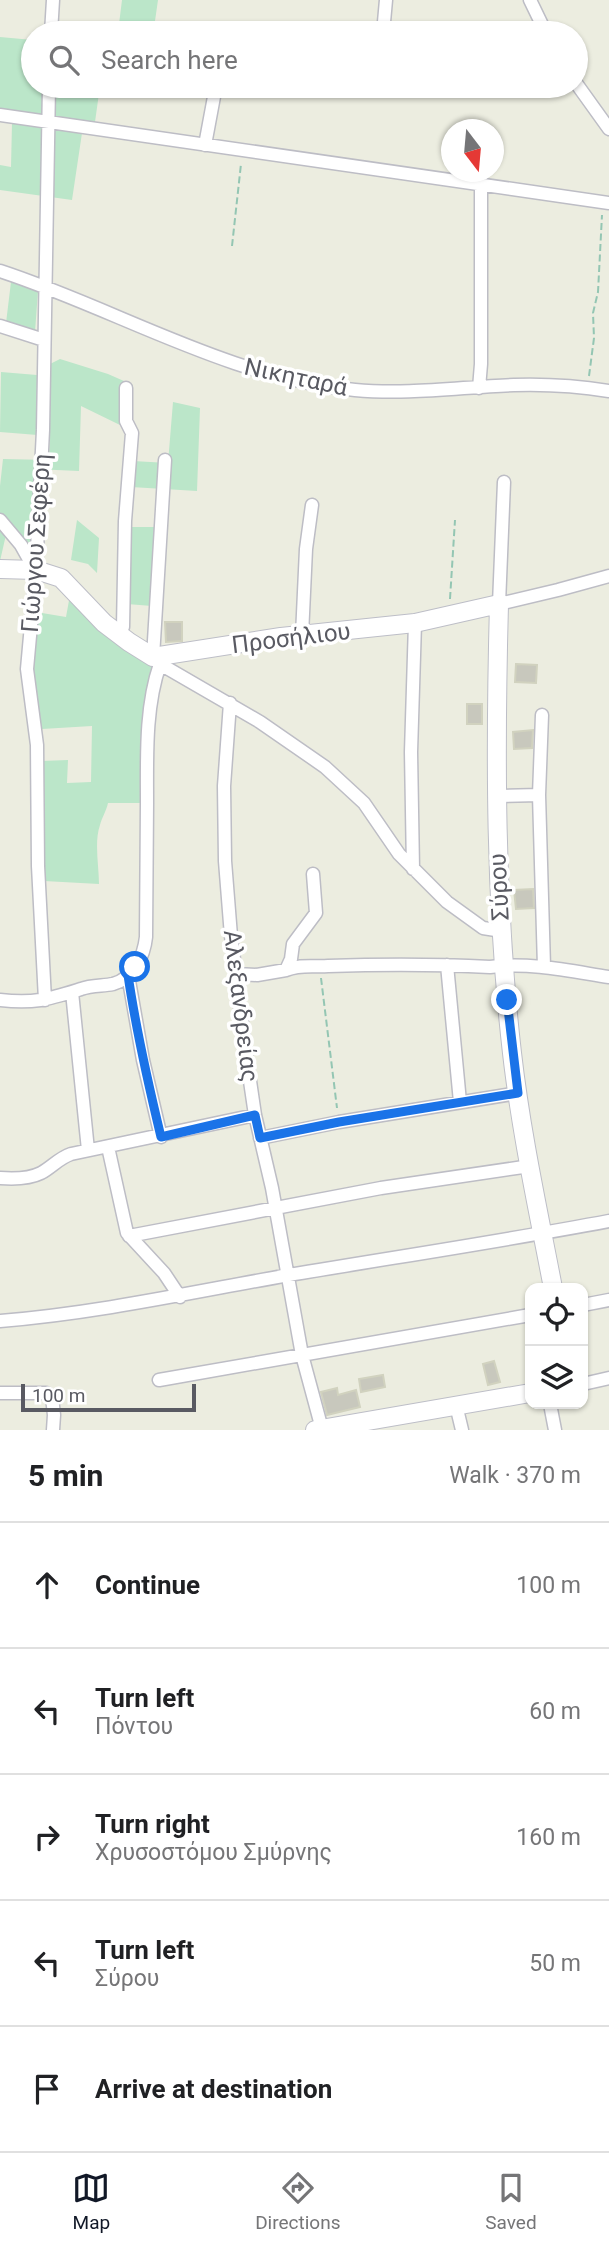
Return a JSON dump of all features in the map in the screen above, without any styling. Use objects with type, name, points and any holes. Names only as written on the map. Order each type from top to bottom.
[{"type":"street","points":[[52,21],[53,0]]},
{"type":"street","points":[[384,21],[386,0]]},
{"type":"street","points":[[530,0],[540,21]]},
{"type":"street","name":"Γιώργου Σεφέρη","points":[[45,1000],[37,866],[37,746],[27,669],[36,570],[43,430],[48,98]]},
{"type":"street","points":[[205,145],[214,98]]},
{"type":"street","points":[[587,98],[609,129]]},
{"type":"street","points":[[0,115],[606,203]]},
{"type":"street","points":[[479,388],[481,184]]},
{"type":"street","name":"Νικηταρά","points":[[0,271],[93,305],[185,346],[269,374],[354,390],[392,391],[513,385],[609,391]]},
{"type":"street","points":[[0,326],[44,340]]},
{"type":"street","points":[[118,634],[123,627],[125,521],[132,432],[126,421],[126,388]]},
{"type":"street","points":[[0,1000],[45,1000],[83,988],[114,984],[128,975],[141,958],[145,946],[150,714],[156,660],[165,460]]},
{"type":"street","name":"Σύρου","points":[[504,482],[499,604],[497,851],[512,1055],[552,1283]]},
{"type":"street","points":[[302,635],[306,549],[312,505]]},
{"type":"street","points":[[0,520],[21,545],[36,570]]},
{"type":"street","points":[[0,569],[36,570],[61,578],[97,617],[118,634],[310,756],[364,803],[396,850],[413,869],[468,918],[483,928],[502,931]]},
{"type":"street","name":"Προσήλιου","points":[[156,660],[302,635],[415,622],[609,576]]},
{"type":"street","points":[[413,869],[411,752],[415,622]]},
{"type":"street","name":"Αλεξανδρείας","points":[[230,703],[223,786],[231,936],[255,1115],[318,1429]]},
{"type":"street","points":[[542,715],[540,795],[544,967]]},
{"type":"street","points":[[496,796],[540,795]]},
{"type":"street","points":[[286,970],[293,944],[316,913],[313,874]]},
{"type":"street","points":[[237,974],[257,975],[301,966],[447,964],[544,967],[609,977]]},
{"type":"street","points":[[447,964],[460,1102]]},
{"type":"street","points":[[128,975],[143,1060],[161,1137]]},
{"type":"street","points":[[72,992],[88,1150]]},
{"type":"street","points":[[260,1138],[339,1122],[518,1093]]},
{"type":"street","points":[[0,1178],[36,1175],[62,1157],[88,1150],[161,1137],[255,1115]]},
{"type":"street","points":[[108,1147],[122,1216],[129,1236],[164,1272],[180,1297]]},
{"type":"street","points":[[129,1236],[381,1188],[530,1166]]},
{"type":"street","points":[[0,1321],[48,1317],[180,1297],[609,1221]]},
{"type":"street","points":[[588,1304],[609,1300]]},
{"type":"street","points":[[159,1380],[525,1316]]},
{"type":"street","points":[[588,1383],[609,1378]]},
{"type":"street","points":[[0,1393],[46,1393],[52,1397],[53,1430]]},
{"type":"street","points":[[318,1429],[367,1426],[456,1405],[525,1394]]},
{"type":"street","points":[[456,1405],[462,1430]]},
{"type":"street","points":[[552,1409],[555,1430]]},
{"type":"path","points":[[232,246],[243,150]]},
{"type":"path","points":[[588,388],[594,338],[593,313],[598,292],[606,203]]},
{"type":"path","points":[[449,615],[455,520]]},
{"type":"path","points":[[320,967],[339,1122]]},
{"type":"green space","points":[[122,0],[158,0],[155,21],[119,21]]},
{"type":"green space","points":[[0,37],[21,39],[21,98],[98,98],[95,122],[82,133],[72,200],[0,190],[0,165],[11,167],[12,123],[0,121]]},
{"type":"green space","points":[[11,282],[38,291],[35,332],[6,323]]},
{"type":"green space","points":[[60,359],[133,385],[130,421],[121,417],[120,425],[81,406],[79,471],[34,469],[32,544],[20,538],[8,526],[0,561],[0,486],[3,459],[49,460],[50,436],[0,432],[1,372],[49,376],[50,364]]},
{"type":"green space","points":[[173,402],[200,408],[197,491],[131,487],[133,461],[168,463]]},
{"type":"green space","points":[[77,520],[99,538],[97,573],[88,564],[71,560]]},
{"type":"green space","points":[[128,527],[157,527],[152,606],[127,604]]},
{"type":"green space","points":[[70,595],[154,665],[143,803],[108,803],[97,839],[99,884],[44,881],[41,761],[68,760],[67,783],[91,782],[92,726],[42,729],[33,685],[36,612],[66,617]]},
{"type":"building","points":[[165,622],[182,622],[182,641],[166,642]]},
{"type":"building","points":[[516,664],[537,665],[536,683],[515,682]]},
{"type":"building","points":[[467,704],[482,704],[482,724],[467,724]]},
{"type":"building","points":[[533,730],[532,748],[514,749],[513,732]]},
{"type":"building","points":[[533,889],[534,908],[516,909],[514,890]]},
{"type":"building","points":[[494,1361],[500,1382],[488,1385],[483,1364]]},
{"type":"building","points":[[383,1375],[385,1387],[361,1392],[359,1379]]},
{"type":"building","points":[[337,1388],[338,1395],[356,1390],[360,1407],[327,1415],[321,1392]]},
{"type":"route","points":[[135,967],[128,975],[133,1008],[161,1137],[255,1115],[260,1138],[339,1122],[518,1093],[507,1000]]}]
